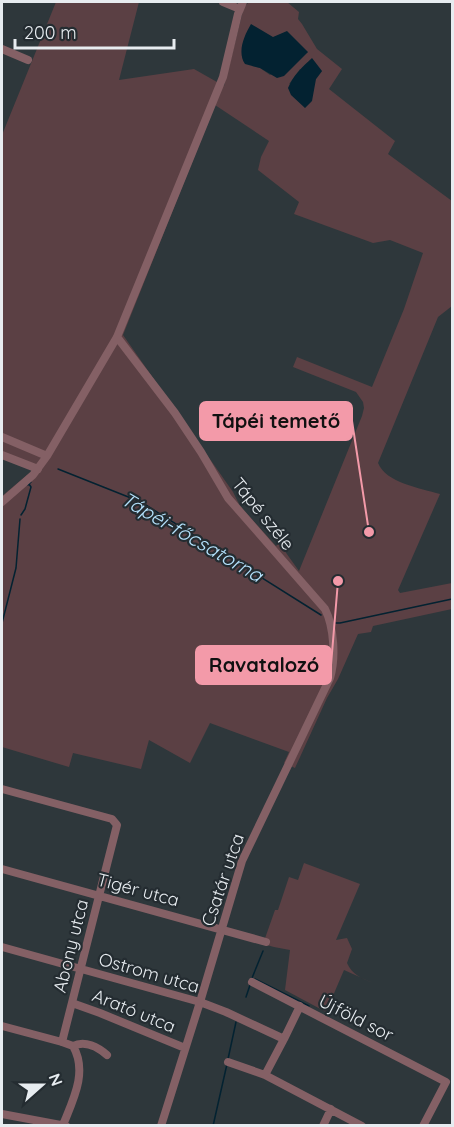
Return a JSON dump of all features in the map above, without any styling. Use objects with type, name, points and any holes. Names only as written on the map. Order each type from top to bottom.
[{"type":"street","points":[[2,502],[38,469],[117,337],[223,77],[241,5],[223,2]]},
{"type":"street","points":[[2,50],[28,60]]},
{"type":"street","name":"Tápé széle","points":[[117,337],[175,413],[228,498],[322,606],[328,616]]},
{"type":"street","points":[[2,437],[47,456]]},
{"type":"street","points":[[2,455],[38,469]]},
{"type":"street","name":"Csatár utca","points":[[161,1125],[242,861],[330,678],[333,653],[328,616]]},
{"type":"street","name":"Abony utca","points":[[2,789],[112,819],[117,823],[62,1042]]},
{"type":"street","name":"Tigér utca","points":[[2,869],[266,942]]},
{"type":"street","name":"Ostrom utca","points":[[2,947],[200,1002],[284,1039]]},
{"type":"street","name":"Újföld sor","points":[[252,982],[446,1082],[423,1125]]},
{"type":"street","name":"Arató utca","points":[[72,1003],[185,1048]]},
{"type":"street","points":[[266,1075],[300,1006]]},
{"type":"street","points":[[2,1026],[73,1046],[83,1043],[98,1048],[107,1055]]},
{"type":"street","points":[[2,1114],[65,1125],[80,1076],[77,1054],[73,1046]]},
{"type":"street","points":[[228,1062],[266,1075],[362,1125]]},
{"type":"street","points":[[323,1125],[331,1109]]},
{"type":"shaded area","points":[[56,2],[139,2],[119,80],[194,69],[224,86],[244,7],[249,2],[287,2],[299,12],[298,19],[317,49],[342,69],[329,89],[395,141],[388,154],[452,201],[452,306],[438,317],[378,463],[382,470],[396,480],[440,494],[398,590],[400,593],[452,583],[452,609],[373,626],[371,632],[358,634],[295,768],[284,763],[289,752],[210,723],[190,763],[149,740],[141,769],[73,753],[69,767],[2,747],[2,496],[33,470],[2,457],[2,135]],"holes":[[[308,52],[270,75],[252,66]],[[300,69],[322,71],[316,79],[289,84]],[[215,105],[269,141],[261,157],[258,170],[299,202],[294,214],[373,243],[390,240],[423,253],[404,309],[372,387],[297,357],[293,367],[356,392],[364,408],[299,571],[279,543],[276,546],[240,506],[233,492],[123,335]]]},
{"type":"shaded area","points":[[304,863],[360,884],[336,940],[347,938],[352,949],[347,963],[364,979],[344,970],[326,1012],[285,990],[290,950],[263,944],[289,877],[298,880]]},
{"type":"water","points":[[251,24],[273,37],[287,31],[308,52],[284,76],[277,78],[260,68],[245,64],[242,49]]},
{"type":"water","points":[[312,58],[322,71],[316,79],[312,101],[305,108],[291,95],[288,88],[298,72]]},
{"type":"waterway","name":"Tápéi-főcsatorna","points":[[58,469],[141,502],[321,615]]},
{"type":"waterway","points":[[28,485],[31,482]]},
{"type":"waterway","points":[[21,515],[31,487],[29,484]]},
{"type":"waterway","points":[[2,623],[16,568],[20,519]]},
{"type":"waterway","name":"Tápéi-főcsatorna","points":[[336,623],[452,599]]},
{"type":"waterway","points":[[252,978],[263,951]]},
{"type":"waterway","points":[[255,979],[309,1006]]},
{"type":"waterway","points":[[246,997],[250,985]]},
{"type":"waterway","points":[[228,1059],[236,1022]]},
{"type":"waterway","points":[[213,1126],[227,1064]]},
{"type":"place","name":"Tápéi temető","points":[[369,532]]},
{"type":"place","name":"Ravatalozó","points":[[338,581]]}]
